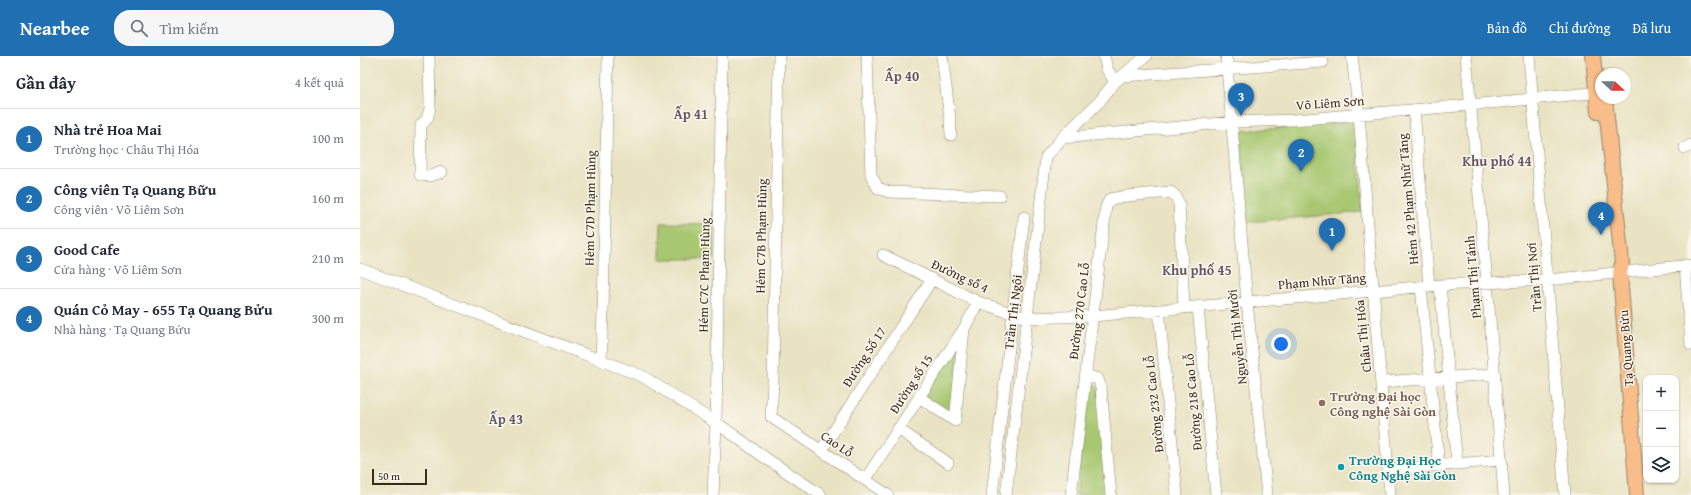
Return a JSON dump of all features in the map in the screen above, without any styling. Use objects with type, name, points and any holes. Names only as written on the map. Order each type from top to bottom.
[{"type":"main road","name":"Tạ Quang Bửu","points":[[1592,56],[1595,70]]},
{"type":"main road","points":[[1600,56],[1601,68]]},
{"type":"main road","name":"Tạ Quang Bửu","points":[[1601,104],[1613,264],[1620,273],[1638,495]]},
{"type":"street","points":[[429,56],[430,108],[427,119],[421,125],[420,175],[430,176],[442,172]]},
{"type":"street","name":"Hẻm C7D Phạm Hùng","points":[[601,361],[608,56]]},
{"type":"street","name":"Hẻm C7C Phạm Hùng","points":[[713,495],[716,423],[722,56]]},
{"type":"street","name":"Hẻm C7B Phạm Hùng","points":[[771,417],[779,56]]},
{"type":"street","points":[[867,56],[871,175],[878,188],[889,192],[1000,196]]},
{"type":"street","points":[[942,56],[950,119],[950,135]]},
{"type":"street","points":[[1104,56],[1107,69],[1119,79],[1227,70],[1292,60],[1323,62]]},
{"type":"street","name":"Trần Thị Ngôi","points":[[1006,495],[1046,157],[1062,138],[1099,102],[1119,79],[1146,56]]},
{"type":"street","name":"Nguyễn Thị Mười","points":[[1226,56],[1267,495]]},
{"type":"street","name":"Châu Thị Hóa","points":[[1355,56],[1390,495]]},
{"type":"street","name":"Phạm Thị Tánh","points":[[1466,56],[1495,374],[1504,495]]},
{"type":"street","name":"Trần Thị Nơi","points":[[1529,56],[1565,495]]},
{"type":"street","name":"Võ Liêm Sơn","points":[[1062,138],[1232,122],[1359,115],[1595,94]]},
{"type":"street","name":"Hẻm 42 Phạm Nhữ Tăng","points":[[1414,110],[1430,286]]},
{"type":"street","name":"Đường 270 Cao Lỗ","points":[[1071,495],[1107,202],[1110,199],[1171,192],[1176,197],[1178,204],[1184,308]]},
{"type":"street","name":"Trần Thị Ngôi","points":[[992,495],[1024,217]]},
{"type":"street","name":"Đường số 4","points":[[884,255],[978,302],[1026,318]]},
{"type":"street","points":[[1688,265],[1691,345]]},
{"type":"street","name":"Phạm Nhữ Tăng","points":[[1026,318],[1093,316],[1430,286],[1548,280],[1688,265]]},
{"type":"street","points":[[360,269],[642,376],[716,423],[821,495]]},
{"type":"street","name":"Đường Số 17","points":[[821,451],[932,279]]},
{"type":"street","points":[[1430,286],[1449,377],[1457,464]]},
{"type":"street","points":[[1430,286],[1430,379],[1439,466]]},
{"type":"street","name":"Đường số 15","points":[[865,480],[965,327],[978,302]]},
{"type":"street","name":"Đường 218 Cao Lỗ","points":[[1198,307],[1216,495]]},
{"type":"street","name":"Đường 232 Cao Lỗ","points":[[1159,310],[1177,495]]},
{"type":"street","points":[[919,397],[955,421],[965,327]]},
{"type":"street","points":[[1086,374],[1098,379],[1101,388],[1111,495]]},
{"type":"street","points":[[1382,382],[1495,374]]},
{"type":"street","name":"Cao Lỗ","points":[[771,417],[888,495]]},
{"type":"street","points":[[898,430],[948,463]]},
{"type":"street","points":[[1388,470],[1501,460]]},
{"type":"green space","points":[[1356,122],[1363,212],[1247,222],[1240,131]]},
{"type":"green space","points":[[661,223],[714,224],[714,259],[660,259]]},
{"type":"green space","points":[[959,343],[954,419],[923,397]]},
{"type":"green space","points":[[1091,385],[1095,385],[1098,389],[1109,495],[1076,495],[1089,387]]},
{"type":"place","name":"Good Cafe","points":[[1241,116]]},
{"type":"place","name":"Công viên Tạ Quang Bữu","points":[[1301,172]]},
{"type":"place","name":"Quán Cỏ May - 655 Tạ Quang Bửu","points":[[1601,235]]},
{"type":"place","name":"Nhà trẻ Hoa Mai","points":[[1332,251]]},
{"type":"place","name":"Trường Đại học Công nghệ Sài Gòn","points":[[1322,403]]},
{"type":"place","name":"Trường Đại Học Công Nghệ Sài Gòn","points":[[1341,467]]},
{"type":"district","name":"Ấp 40","points":[[902,76]]},
{"type":"district","name":"Ấp 41","points":[[691,114]]},
{"type":"district","name":"Khu phố 44","points":[[1497,161]]},
{"type":"district","name":"Khu phố 45","points":[[1197,270]]},
{"type":"district","name":"Ấp 43","points":[[506,419]]}]
